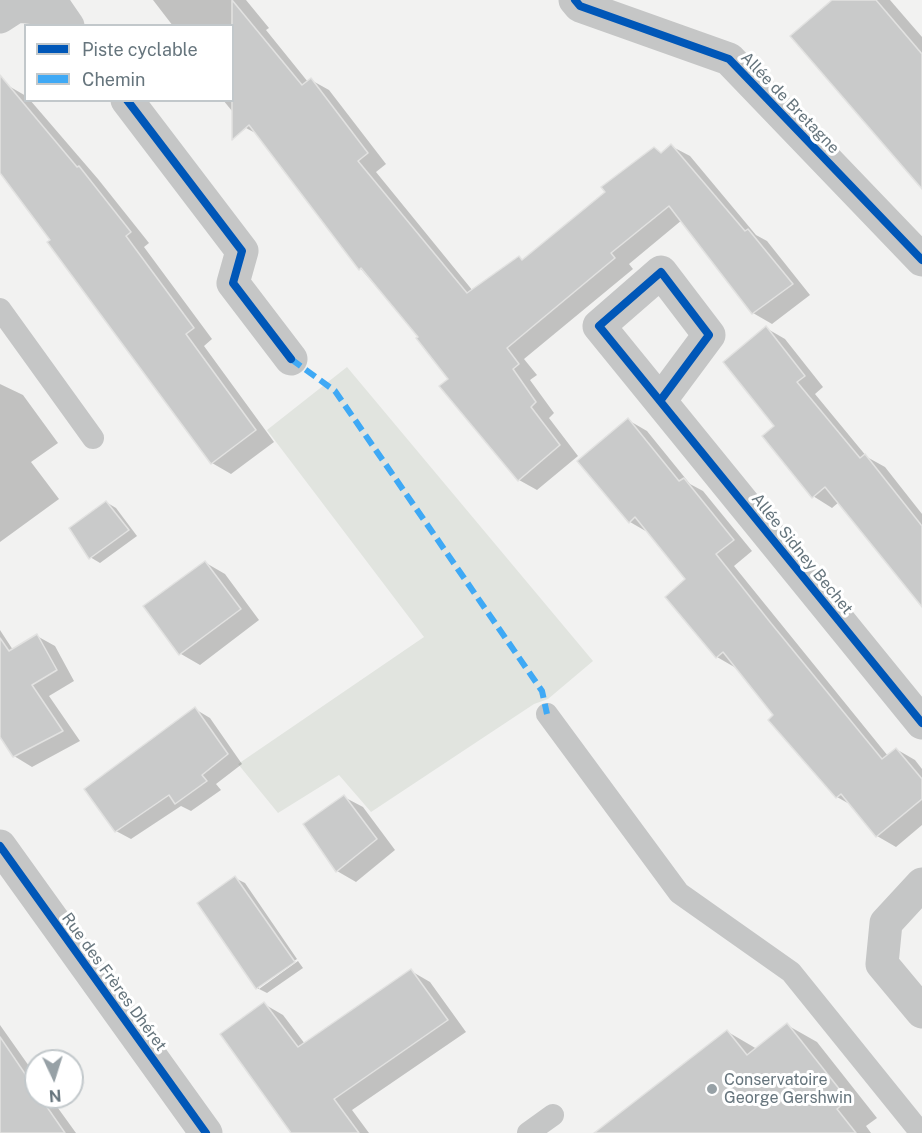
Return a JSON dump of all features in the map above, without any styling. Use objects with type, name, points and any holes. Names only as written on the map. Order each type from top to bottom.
[{"type":"street","name":"Allée de Bretagne","points":[[575,0],[579,6],[729,59],[922,260]]},
{"type":"street","points":[[0,17],[17,6],[57,10],[67,24]]},
{"type":"street","points":[[129,102],[242,251],[233,283],[291,359]]},
{"type":"street","name":"Allée Sidney Bechet","points":[[660,401],[922,723]]},
{"type":"street","name":"Rue des Frères Dhéret","points":[[0,846],[206,1133]]},
{"type":"street","points":[[922,884],[886,922],[882,964],[922,1012]]},
{"type":"lane","points":[[0,309],[93,438]]},
{"type":"lane","points":[[546,714],[679,893],[791,972],[921,1133]]},
{"type":"lane","points":[[528,1133],[553,1114]]},
{"type":"shaded area","points":[[347,367],[593,661],[548,699],[534,704],[371,812],[339,775],[278,813],[238,764],[424,637],[267,430]]},
{"type":"building","points":[[232,0],[302,85],[311,78],[368,153],[358,161],[467,293],[519,256],[522,260],[605,192],[601,187],[654,147],[661,153],[671,144],[745,231],[748,229],[793,284],[752,314],[669,206],[611,253],[615,258],[507,348],[519,364],[513,369],[536,402],[531,407],[560,445],[518,481],[439,386],[448,379],[416,338],[418,337],[361,268],[359,270],[249,125],[232,140],[234,24],[232,24]]},
{"type":"building","points":[[832,0],[876,0],[922,54],[922,189],[790,36]]},
{"type":"building","points":[[0,75],[77,167],[79,166],[131,232],[126,236],[194,328],[186,334],[256,430],[211,464],[47,242],[50,240],[0,173]]},
{"type":"building","points":[[766,326],[805,376],[797,382],[860,458],[865,454],[922,526],[922,607],[825,487],[812,498],[762,436],[774,426],[723,362]]},
{"type":"building","points":[[628,418],[679,481],[684,478],[734,540],[716,554],[770,622],[882,759],[896,748],[922,779],[922,799],[876,837],[841,794],[836,798],[768,720],[773,715],[723,652],[716,658],[665,597],[685,579],[635,517],[629,523],[577,461]]},
{"type":"building","points":[[106,501],[129,530],[89,559],[69,528]]},
{"type":"building","points":[[205,561],[241,609],[179,655],[143,606]]},
{"type":"building","points":[[37,634],[57,670],[32,685],[63,731],[13,757],[0,737],[0,638],[9,651]]},
{"type":"building","points":[[195,707],[228,754],[202,775],[207,781],[175,804],[169,795],[115,832],[84,789]]},
{"type":"building","points":[[344,795],[377,839],[336,872],[303,824]]},
{"type":"building","points":[[235,876],[295,962],[256,989],[197,903]]},
{"type":"building","points":[[411,969],[448,1020],[334,1099],[359,1133],[291,1133],[220,1034],[264,1002],[298,1047]]},
{"type":"building","name":"Conservatoire George Gershwin","points":[[787,1023],[848,1100],[837,1109],[856,1133],[594,1133],[727,1030],[747,1055]]},
{"type":"building","points":[[0,1037],[24,1072],[24,1109],[48,1109],[65,1133],[0,1133]]},
{"type":"marked path","points":[[291,359],[335,391],[542,691],[547,714]]},
{"type":"cycle path","points":[[575,0],[580,6],[729,59],[922,260]]},
{"type":"cycle path","points":[[129,102],[242,251],[233,283],[291,359]]},
{"type":"cycle path","points":[[660,401],[709,335],[661,272],[599,326],[922,723]]},
{"type":"cycle path","points":[[0,846],[206,1133]]},
{"type":"place","name":"Conservatoire George Gershwin","points":[[712,1089]]}]
